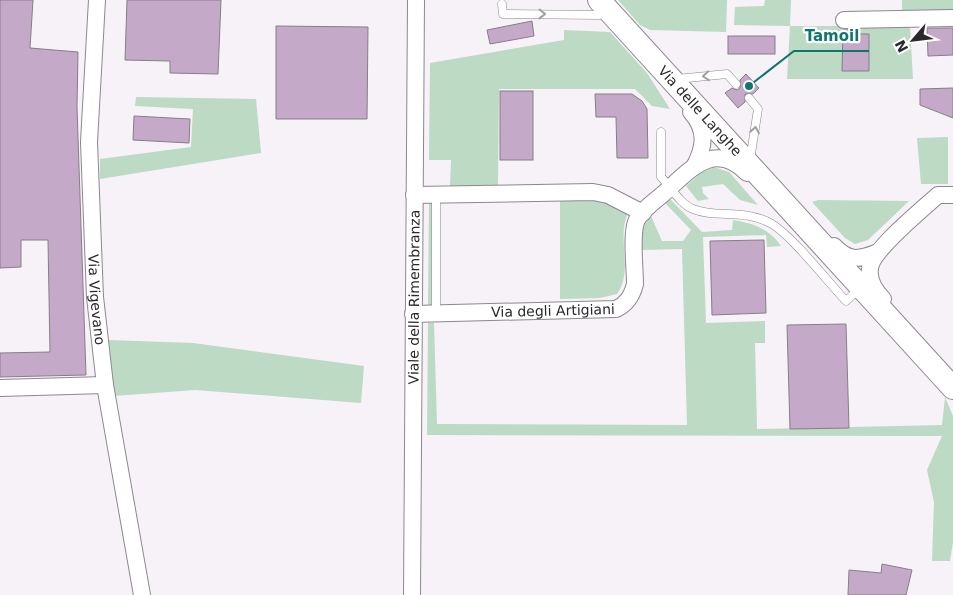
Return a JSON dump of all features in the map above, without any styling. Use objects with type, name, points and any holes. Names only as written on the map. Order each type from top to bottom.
[{"type":"main road","name":"Via delle Langhe","points":[[603,4],[801,222],[853,294],[904,335],[952,388]]},
{"type":"street","name":"Via Vigevano","points":[[97,0],[89,176],[95,305],[105,385],[142,595]]},
{"type":"street","name":"Viale della Rimembranza","points":[[412,595],[416,0]]},
{"type":"street","points":[[844,20],[953,18]]},
{"type":"street","points":[[675,83],[681,101],[697,119],[702,132],[703,148],[694,167]]},
{"type":"street","points":[[414,195],[593,192],[608,195],[642,213],[694,167],[712,158],[726,159],[738,165],[755,182],[767,184]]},
{"type":"street","points":[[876,253],[938,195],[953,194]]},
{"type":"street","name":"Via degli Artigiani","points":[[413,314],[611,311],[620,307],[629,299],[635,284],[635,227],[642,213]]},
{"type":"street","name":"Via delle Langhe","points":[[801,222],[823,234],[848,258],[862,258],[876,253]]},
{"type":"street","name":"Via delle Langhe","points":[[876,253],[870,268],[871,283],[894,312],[904,335]]},
{"type":"street","points":[[0,388],[105,385]]},
{"type":"lane","points":[[502,4],[504,14],[598,15],[603,4]]},
{"type":"lane","points":[[675,83],[727,74],[736,84]]},
{"type":"lane","points":[[749,98],[758,109],[749,164]]},
{"type":"lane","points":[[661,132],[661,177],[694,209],[750,216],[772,224],[853,294]]},
{"type":"lane","points":[[436,194],[436,314]]},
{"type":"green space","points":[[618,0],[727,0],[726,32],[650,30],[640,25]]},
{"type":"green space","points":[[765,0],[791,0],[790,26],[734,25],[735,7],[764,6]]},
{"type":"green space","points":[[902,0],[953,0],[953,11],[902,12]]},
{"type":"green space","points":[[790,26],[910,26],[913,79],[787,79]]},
{"type":"green space","points":[[564,30],[610,32],[647,73],[670,109],[652,106],[635,89],[499,89],[498,186],[450,186],[451,160],[429,160],[430,63],[564,40]]},
{"type":"green space","points":[[136,97],[256,99],[261,153],[100,179],[100,159],[191,147],[193,109],[135,106]]},
{"type":"green space","points":[[948,137],[948,184],[921,184],[917,138]]},
{"type":"green space","points":[[714,167],[729,172],[758,205],[740,200],[723,184],[702,187],[703,193],[709,199],[698,201],[686,186],[701,173]]},
{"type":"green space","points":[[670,199],[702,232],[732,230],[733,220],[747,223],[766,231],[781,246],[767,247],[766,235],[703,237],[706,323],[765,321],[765,343],[755,343],[757,429],[942,425],[945,397],[953,416],[953,542],[950,561],[932,561],[934,502],[927,470],[942,436],[427,435],[428,323],[434,323],[437,424],[687,425],[682,249],[641,250],[641,229],[651,216],[662,241],[683,241],[691,230],[666,204]]},
{"type":"green space","points":[[560,200],[599,200],[628,213],[624,233],[624,275],[622,285],[617,294],[600,298],[560,299]]},
{"type":"green space","points":[[818,200],[909,201],[868,240],[855,244],[845,238],[812,202]]},
{"type":"green space","points":[[429,202],[434,202],[433,306],[428,306]]},
{"type":"green space","points":[[108,340],[193,343],[364,366],[361,403],[195,390],[114,396]]},
{"type":"building","points":[[0,0],[33,0],[30,48],[78,52],[77,107],[86,375],[0,377],[0,353],[50,352],[48,240],[21,240],[21,267],[0,268]]},
{"type":"building","points":[[127,0],[221,0],[218,74],[170,73],[170,61],[125,60]]},
{"type":"building","points":[[532,21],[534,36],[490,44],[487,30]]},
{"type":"building","points":[[276,26],[368,27],[367,119],[276,119]]},
{"type":"building","points":[[927,28],[953,28],[953,55],[928,56]]},
{"type":"building","points":[[843,30],[856,30],[855,34],[869,34],[869,71],[842,71]]},
{"type":"building","points":[[728,36],[775,36],[775,54],[728,54]]},
{"type":"building","points":[[746,74],[759,88],[753,94],[745,94],[745,102],[738,108],[725,93],[732,88],[737,90],[740,88],[740,80]]},
{"type":"building","points":[[953,88],[953,118],[920,105],[920,89]]},
{"type":"building","points":[[500,91],[533,91],[533,160],[500,160]]},
{"type":"building","points":[[595,94],[632,94],[642,101],[647,109],[648,158],[617,158],[616,117],[596,117]]},
{"type":"building","points":[[134,116],[190,119],[189,143],[133,140]]},
{"type":"building","points":[[764,240],[766,313],[712,315],[710,241]]},
{"type":"building","points":[[846,324],[849,428],[790,429],[787,325]]},
{"type":"building","points":[[882,564],[912,570],[906,595],[848,595],[849,570],[881,573]]},
{"type":"place","name":"Tamoil","points":[[749,86]]}]
